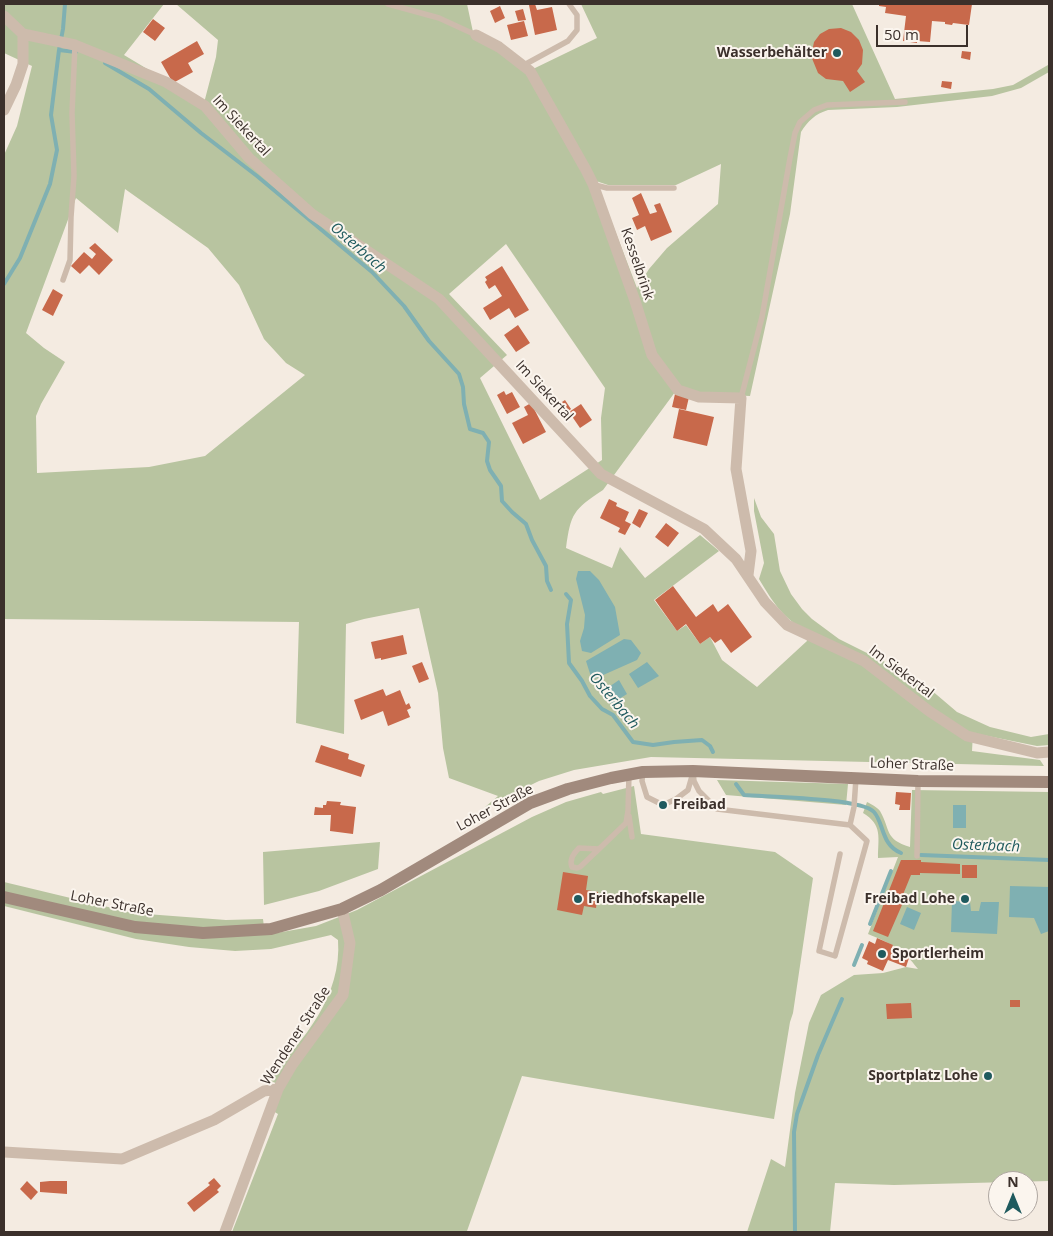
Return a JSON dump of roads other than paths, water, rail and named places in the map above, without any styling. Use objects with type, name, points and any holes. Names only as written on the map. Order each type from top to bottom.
[{"type":"street","name":"Im Siekertal","points":[[4,16],[23,34],[52,41],[166,82],[205,106],[249,158],[312,214],[439,299],[601,474],[704,529],[736,559],[769,606],[787,625],[864,661],[929,711],[967,736],[1037,753],[1049,752]]},
{"type":"street","points":[[4,110],[16,85],[23,64],[23,34]]},
{"type":"street","name":"Kesselbrink","points":[[476,35],[499,47],[530,71],[593,184],[635,301],[652,355],[678,390],[700,397],[741,398]]},
{"type":"street","points":[[741,398],[736,469],[751,551],[748,575]]},
{"type":"street","name":"Loher Straße","points":[[4,897],[135,926],[203,933],[271,929],[342,909],[381,890],[530,803],[568,788],[629,774],[693,771],[918,781],[1049,782]]},
{"type":"street","name":"Wendener Straße","points":[[224,1232],[278,1089],[292,1065],[343,995],[350,943],[342,909]]},
{"type":"street","points":[[4,1152],[122,1159],[214,1120],[264,1091],[278,1089]]},
{"type":"lane","name":"Kesselbrink","points":[[388,4],[439,18],[476,35]]},
{"type":"lane","points":[[524,65],[568,41],[577,30],[577,15],[569,4]]},
{"type":"lane","points":[[63,280],[70,260],[74,176],[72,48]]},
{"type":"lane","points":[[741,398],[762,317],[790,158],[800,122],[814,110],[827,105],[905,102]]},
{"type":"lane","points":[[593,184],[607,188],[674,188]]},
{"type":"lane","points":[[642,772],[642,780],[647,797],[663,805],[676,800],[688,790],[693,771]]},
{"type":"lane","points":[[693,771],[694,781],[699,791],[717,809],[850,825],[867,840],[835,956],[819,951],[840,854]]},
{"type":"lane","points":[[599,849],[579,848],[574,852],[572,867],[577,868],[580,866],[599,849],[626,823],[629,774]]},
{"type":"lane","points":[[850,825],[854,807],[856,778]]},
{"type":"lane","points":[[917,856],[918,781]]},
{"type":"lane","points":[[628,811],[632,837]]},
{"type":"water","points":[[578,571],[590,571],[599,580],[615,607],[620,635],[591,653],[582,651],[580,641],[585,615],[576,579]]},
{"type":"water","points":[[624,639],[631,640],[641,653],[637,660],[592,680],[586,661]]},
{"type":"water","points":[[647,662],[659,676],[638,688],[629,674]]},
{"type":"water","points":[[619,680],[627,694],[611,704],[603,691]]},
{"type":"water","points":[[953,805],[966,805],[966,828],[953,828]]},
{"type":"water","points":[[1010,886],[1049,887],[1049,931],[1041,934],[1034,918],[1009,917]]},
{"type":"water","points":[[952,901],[970,902],[971,911],[979,911],[981,902],[999,902],[997,934],[951,932]]},
{"type":"water","points":[[907,907],[921,913],[914,930],[900,924]]},
{"type":"waterway","name":"Osterbach","points":[[65,4],[59,50],[76,52]]},
{"type":"waterway","points":[[4,284],[20,258],[50,184],[57,150],[51,115],[59,50]]},
{"type":"waterway","name":"Osterbach","points":[[105,63],[149,89],[201,133],[257,176],[372,272],[404,306],[429,341],[459,374],[470,429],[483,433],[489,442],[487,461],[490,470],[501,486],[502,501],[526,524],[546,566],[547,581],[551,590]]},
{"type":"waterway","name":"Osterbach","points":[[566,594],[571,600],[567,624],[569,663],[590,696],[602,709],[613,715],[633,742],[653,745],[702,740],[710,746],[713,752]]},
{"type":"waterway","name":"Osterbach","points":[[736,784],[744,795],[833,801],[866,807],[874,812],[890,845],[901,853]]},
{"type":"waterway","name":"Osterbach","points":[[921,855],[1049,860]]},
{"type":"waterway","points":[[870,924],[891,871]]},
{"type":"waterway","points":[[854,965],[862,945]]},
{"type":"waterway","points":[[795,1232],[794,1132],[797,1114],[818,1055],[842,999]]},
{"type":"place","name":"Wasserbehälter","points":[[837,53]]},
{"type":"place","name":"Freibad","points":[[663,805]]},
{"type":"place","name":"Friedhofskapelle","points":[[578,899]]},
{"type":"place","name":"Freibad Lohe","points":[[965,899]]},
{"type":"place","name":"Sportlerheim","points":[[882,954]]},
{"type":"place","name":"Sportplatz Lohe","points":[[988,1076]]}]
